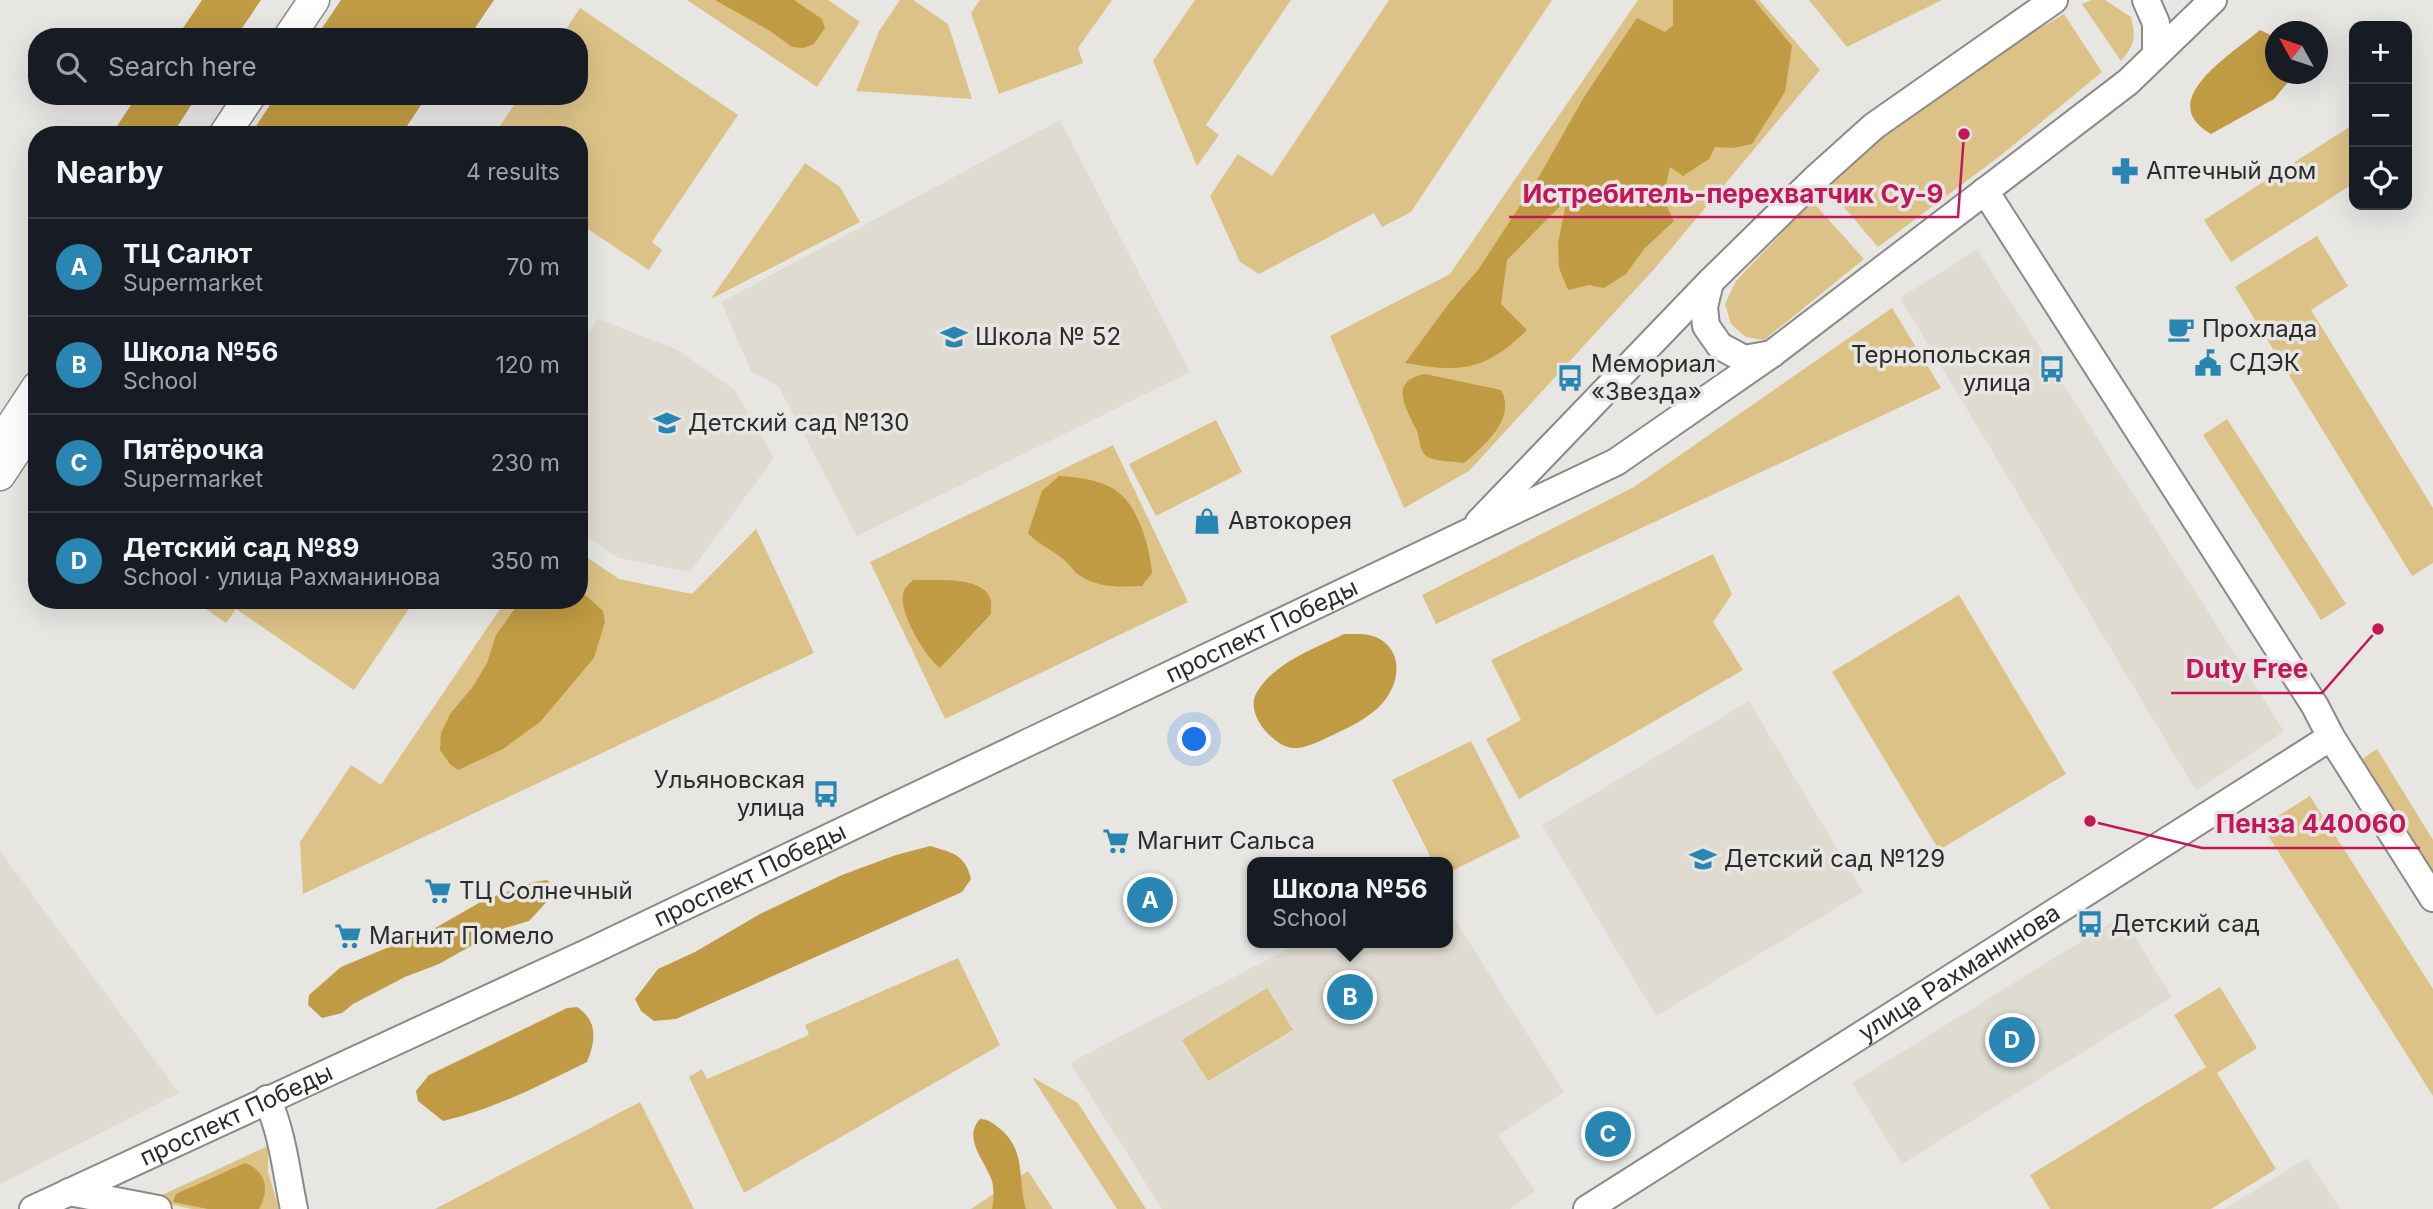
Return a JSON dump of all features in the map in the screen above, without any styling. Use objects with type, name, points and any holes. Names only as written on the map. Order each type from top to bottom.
[{"type":"highway","points":[[273,28],[292,0]]},
{"type":"highway","points":[[295,28],[314,0]]},
{"type":"highway","points":[[209,126],[222,105]]},
{"type":"highway","points":[[230,126],[244,105]]},
{"type":"highway","points":[[0,443],[28,401]]},
{"type":"highway","points":[[0,475],[28,433]]},
{"type":"main road","name":"проспект Победы","points":[[1466,536],[1710,282],[1814,180],[1874,126],[2054,0]]},
{"type":"main road","points":[[2146,0],[2156,23],[2155,54]]},
{"type":"main road","points":[[2155,54],[2213,0]]},
{"type":"main road","name":"проспект Победы","points":[[33,1209],[591,951],[1466,536],[1616,462],[1773,354],[2128,82],[2155,54]]},
{"type":"main road","points":[[1986,191],[2315,706],[2331,737],[2433,898]]},
{"type":"main road","points":[[1710,282],[1704,307],[1706,326],[1720,346],[1744,359],[1773,354]]},
{"type":"main road","name":"улица Рахманинова","points":[[1587,1209],[2331,737]]},
{"type":"main road","points":[[267,1099],[285,1153],[294,1209]]},
{"type":"main road","points":[[69,1192],[158,1209]]},
{"type":"shaded area","points":[[202,0],[261,0],[242,28],[183,28]]},
{"type":"shaded area","points":[[341,0],[494,0],[475,28],[322,28]]},
{"type":"shaded area","points":[[687,0],[828,0],[860,22],[817,87]]},
{"type":"shaded area","points":[[715,0],[794,0],[822,19],[825,28],[814,44],[803,48],[792,47],[770,31]]},
{"type":"shaded area","points":[[900,0],[913,0],[948,24],[972,99],[856,91],[879,31]]},
{"type":"shaded area","points":[[980,0],[1112,0],[1078,48],[1083,63],[999,94],[971,13]]},
{"type":"shaded area","points":[[1195,0],[1291,0],[1206,125],[1219,135],[1197,166],[1153,61]]},
{"type":"shaded area","points":[[1389,0],[1552,0],[1411,212],[1382,227],[1374,213],[1259,274],[1240,262],[1210,196],[1238,154],[1272,176]]},
{"type":"shaded area","points":[[1638,0],[1759,0],[1820,70],[1656,267],[1469,471],[1404,508],[1330,336],[1450,274]]},
{"type":"shaded area","points":[[1673,0],[1754,0],[1792,46],[1785,92],[1752,144],[1733,148],[1715,147],[1709,159],[1683,176],[1670,167],[1663,198],[1674,221],[1644,249],[1626,274],[1604,288],[1589,285],[1568,290],[1559,268],[1558,243],[1567,199],[1507,260],[1501,304],[1527,330],[1498,354],[1471,366],[1442,368],[1405,363],[1450,302],[1478,270],[1540,175],[1584,97],[1637,18],[1665,32],[1673,25]]},
{"type":"shaded area","points":[[1809,0],[1942,0],[1847,47]]},
{"type":"shaded area","points":[[2092,0],[2105,0],[2131,17],[2133,40],[2121,61],[2082,4]]},
{"type":"shaded area","points":[[580,8],[738,115],[652,242],[662,250],[649,270],[588,229],[588,126],[500,126],[514,105],[588,105],[588,28],[567,28]]},
{"type":"shaded area","points":[[2064,14],[2102,72],[2000,156],[1878,247],[1826,186],[1881,137],[1940,93]]},
{"type":"shaded area","points":[[2260,30],[2265,32],[2265,84],[2286,84],[2274,99],[2211,134],[2195,121],[2190,107],[2194,92],[2218,64]]},
{"type":"shaded area","points":[[131,105],[191,105],[178,126],[117,126]]},
{"type":"shaded area","points":[[270,105],[421,105],[407,126],[256,126]]},
{"type":"shaded area","name":"Школа № 52","points":[[1060,120],[1190,372],[857,536],[779,387],[751,371],[721,302]]},
{"type":"shaded area","points":[[2349,127],[2349,186],[2231,262],[2204,220]]},
{"type":"shaded area","points":[[805,163],[840,187],[860,222],[711,299]]},
{"type":"shaded area","points":[[1812,201],[1864,259],[1764,340],[1746,337],[1731,324],[1725,304],[1736,281]]},
{"type":"shaded area","points":[[2317,236],[2348,286],[2311,310],[2433,508],[2433,563],[2412,576],[2235,287]]},
{"type":"shaded area","points":[[1977,249],[2284,731],[2196,791],[1900,298]]},
{"type":"shaded area","points":[[1892,308],[1941,388],[1436,624],[1422,595],[1634,487]]},
{"type":"shaded area","name":"Детский сад №130","points":[[598,319],[676,349],[734,389],[774,458],[690,572],[618,558],[588,537],[588,333]]},
{"type":"shaded area","points":[[1425,374],[1501,390],[1505,400],[1502,421],[1489,440],[1464,463],[1434,459],[1426,456],[1422,449],[1405,404],[1403,389],[1414,377]]},
{"type":"shaded area","points":[[2227,419],[2346,604],[2321,620],[2203,435]]},
{"type":"shaded area","points":[[1216,420],[1242,472],[1156,516],[1129,464]]},
{"type":"shaded area","points":[[1113,445],[1188,602],[945,719],[870,562]]},
{"type":"shaded area","points":[[1059,476],[1082,478],[1112,488],[1132,508],[1142,529],[1152,573],[1142,586],[1109,586],[1086,579],[1028,533],[1042,491]]},
{"type":"shaded area","points":[[756,529],[814,653],[303,894],[300,842],[351,765],[381,785],[500,609],[588,609],[588,558],[619,579],[692,594]]},
{"type":"shaded area","points":[[1713,554],[1732,594],[1713,622],[1743,670],[1519,799],[1486,739],[1521,720],[1491,660]]},
{"type":"shaded area","points":[[913,580],[967,582],[985,591],[991,600],[991,614],[940,668],[921,645],[905,612],[903,594]]},
{"type":"shaded area","points":[[1959,595],[2066,774],[1939,850],[1832,672]]},
{"type":"shaded area","points":[[588,597],[603,611],[605,622],[594,658],[540,722],[503,749],[458,770],[440,750],[441,733],[450,714],[472,688],[487,663],[496,635],[515,609],[588,609]]},
{"type":"shaded area","points":[[206,609],[236,609],[226,623]]},
{"type":"shaded area","points":[[236,609],[409,609],[354,690]]},
{"type":"shaded area","points":[[1344,634],[1372,636],[1386,644],[1396,661],[1395,681],[1391,691],[1378,708],[1350,727],[1305,746],[1284,746],[1262,727],[1257,718],[1254,700],[1257,692],[1274,672],[1285,664]]},
{"type":"shaded area","name":"Детский сад №129","points":[[1749,701],[1863,892],[1656,1016],[1542,825]]},
{"type":"shaded area","points":[[1471,741],[1520,837],[1453,870],[1453,857],[1430,857],[1392,780]]},
{"type":"shaded area","points":[[2377,749],[2433,840],[2433,872],[2362,759]]},
{"type":"shaded area","points":[[2310,796],[2433,989],[2433,1096],[2262,826]]},
{"type":"shaded area","points":[[930,846],[957,856],[965,864],[971,879],[962,892],[676,1019],[654,1021],[641,1011],[635,999],[658,969],[695,952],[760,914],[842,875]]},
{"type":"shaded area","points":[[0,851],[179,1093],[0,1184]]},
{"type":"shaded area","points":[[547,880],[553,886],[554,894],[529,921],[499,930],[439,964],[405,977],[353,1004],[342,1013],[322,1018],[308,1005],[309,995],[341,967],[437,927],[484,900]]},
{"type":"shaded area","points":[[2122,916],[2172,997],[1902,1164],[1852,1083]]},
{"type":"shaded area","points":[[1453,917],[1564,1092],[1498,1135],[1535,1191],[1510,1209],[1162,1209],[1070,1063],[1289,948],[1453,948]]},
{"type":"shaded area","points":[[958,958],[1000,1045],[744,1193],[689,1077],[702,1069],[707,1079],[809,1035],[805,1025]]},
{"type":"shaded area","points":[[2220,987],[2257,1048],[2217,1073],[2276,1169],[2211,1209],[2050,1209],[2030,1175],[2206,1067],[2174,1015]]},
{"type":"shaded area","points":[[1267,988],[1293,1030],[1208,1081],[1182,1040]]},
{"type":"shaded area","points":[[577,1007],[589,1018],[592,1025],[593,1039],[587,1062],[499,1103],[443,1121],[418,1101],[416,1091],[429,1075],[567,1008]]},
{"type":"shaded area","points":[[1032,1077],[1078,1103],[1146,1209],[1117,1209]]},
{"type":"shaded area","points":[[640,1102],[694,1209],[435,1209]]},
{"type":"shaded area","points":[[980,1119],[997,1126],[1014,1146],[1020,1165],[1026,1209],[992,1209],[992,1181],[974,1142],[973,1134]]},
{"type":"shaded area","points":[[268,1146],[268,1172],[279,1209],[192,1209],[151,1200]]},
{"type":"shaded area","points":[[2307,1158],[2341,1209],[2224,1209]]},
{"type":"shaded area","points":[[245,1163],[258,1171],[264,1182],[264,1195],[259,1209],[208,1209],[173,1202],[176,1194]]},
{"type":"shaded area","points":[[1028,1171],[1053,1209],[971,1209]]},
{"type":"place","name":"Истребитель-перехватчик Су-9","points":[[1964,134]]},
{"type":"place","name":"Аптечный дом","points":[[2125,171]]},
{"type":"place","name":"Прохлада","points":[[2181,329]]},
{"type":"place","name":"Школа № 52","points":[[954,337]]},
{"type":"place","name":"СДЭК","points":[[2208,363]]},
{"type":"place","name":"Тернопольская улица","points":[[2052,369]]},
{"type":"place","name":"Мемориал «Звезда»","points":[[1570,378]]},
{"type":"place","name":"Детский сад №130","points":[[667,423]]},
{"type":"place","name":"Автокорея","points":[[1207,521]]},
{"type":"place","name":"Duty Free","points":[[2378,629]]},
{"type":"place","name":"Ульяновская улица","points":[[826,794]]},
{"type":"place","name":"Пенза 440060","points":[[2090,821]]},
{"type":"place","name":"Магнит Сальса","points":[[1116,841]]},
{"type":"place","name":"Детский сад №129","points":[[1703,859]]},
{"type":"place","name":"ТЦ Солнечный","points":[[438,891]]},
{"type":"place","name":"ТЦ Салют","points":[[1150,900]]},
{"type":"place","name":"Детский сад","points":[[2090,924]]},
{"type":"place","name":"Магнит Помело","points":[[348,936]]},
{"type":"place","name":"Школа №56","points":[[1350,997]]},
{"type":"place","name":"Детский сад №89","points":[[2012,1040]]},
{"type":"place","name":"Пятёрочка","points":[[1608,1134]]}]
